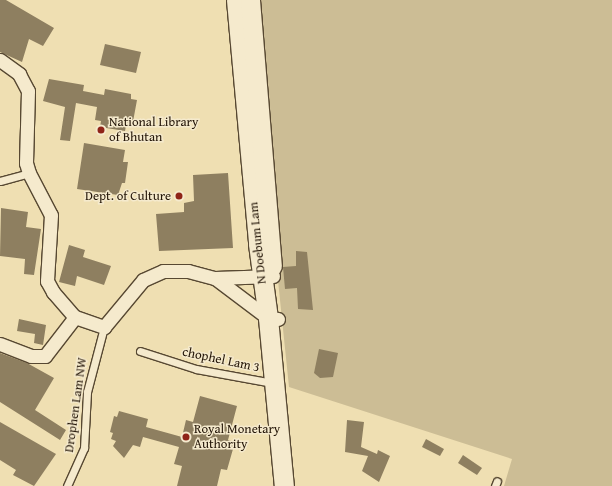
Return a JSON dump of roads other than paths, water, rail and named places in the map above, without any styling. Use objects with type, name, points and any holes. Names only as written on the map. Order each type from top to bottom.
[{"type":"main road","name":"N Doebum Lam","points":[[236,0],[292,486]]},
{"type":"main road","name":"N Doebum Lam","points":[[250,0],[267,277]]},
{"type":"main road","name":"N Doebum Lam","points":[[273,318],[275,384],[284,486]]},
{"type":"street","points":[[0,60],[19,74],[28,91],[26,158],[29,173],[51,215],[47,281],[75,317],[104,327],[142,280],[163,271],[188,271],[215,278],[267,277]]},
{"type":"street","points":[[215,278],[273,318]]},
{"type":"street","points":[[0,344],[31,356],[45,356],[75,317]]},
{"type":"lane","points":[[0,181],[29,173]]},
{"type":"lane","name":"Drophen Lam NW","points":[[68,486],[84,448],[87,392],[104,327]]},
{"type":"lane","name":"chophel Lam 3","points":[[140,351],[196,369],[275,384]]},
{"type":"place","name":"National Library of Bhutan","points":[[101,130]]},
{"type":"place","name":"Dept. of Culture","points":[[179,196]]},
{"type":"place","name":"Royal Monetary Authority","points":[[186,437]]}]
